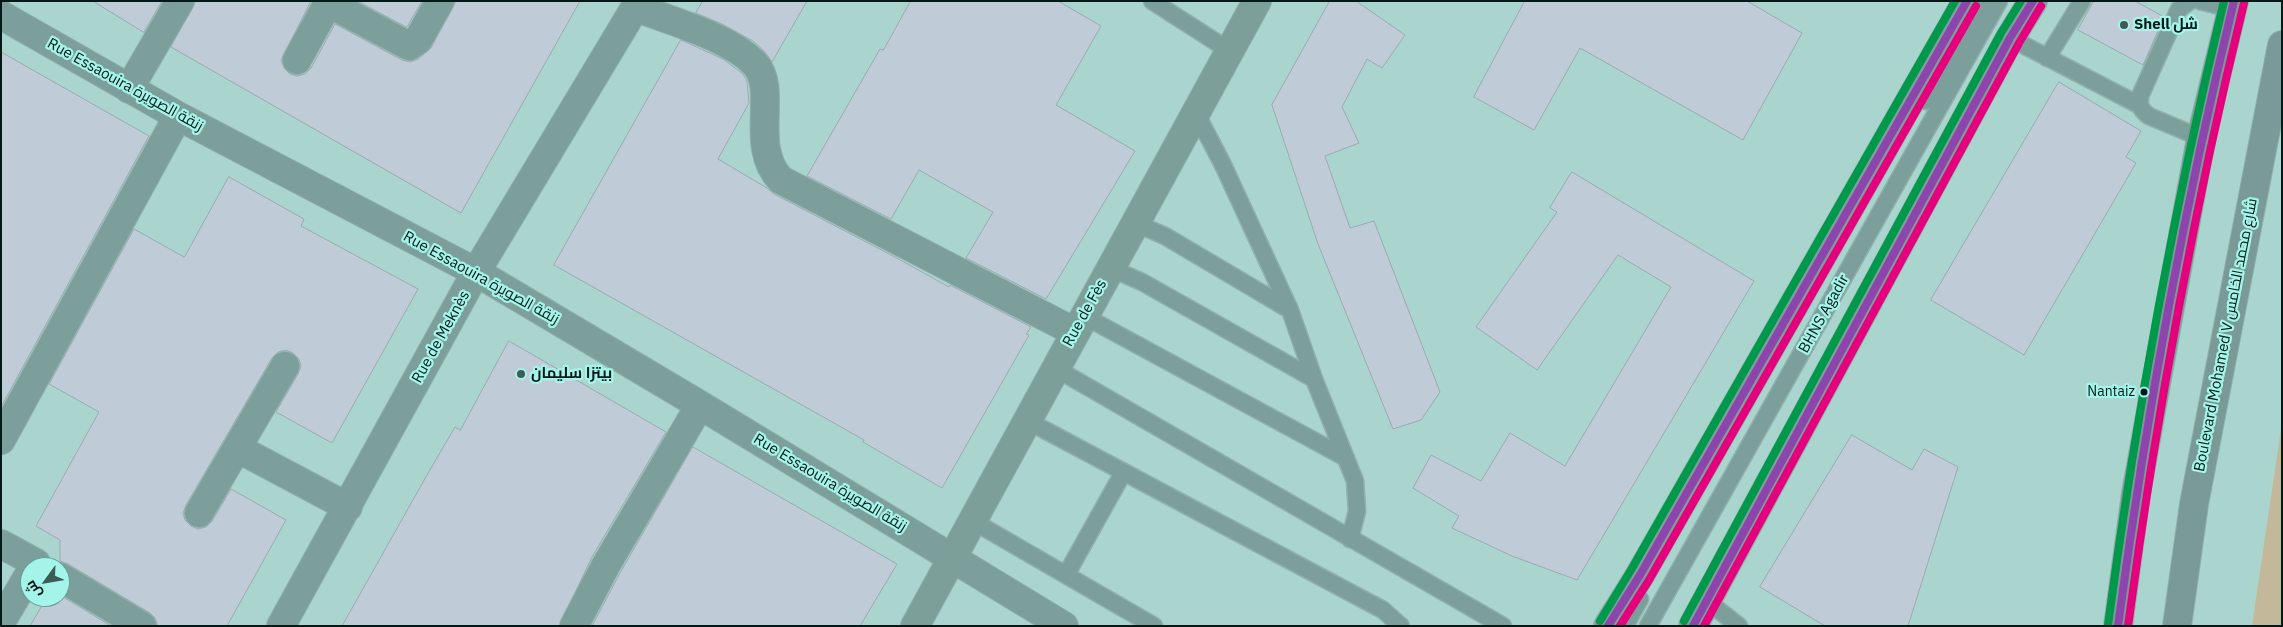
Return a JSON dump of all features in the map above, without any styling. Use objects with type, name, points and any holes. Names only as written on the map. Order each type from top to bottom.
[{"type":"main road","points":[[2118,626],[2136,493],[2201,138],[2233,5]]},
{"type":"main road","name":"Boulevard Mohamed V شارع محمد الخامس","points":[[2177,626],[2194,504],[2282,44]]},
{"type":"street","points":[[129,89],[180,1]]},
{"type":"street","points":[[297,60],[326,7],[334,6],[409,46],[418,40],[440,1]]},
{"type":"street","name":"Rue de Fès","points":[[915,626],[971,520],[1258,1]]},
{"type":"street","points":[[1608,626],[1640,575],[1967,1]]},
{"type":"street","points":[[1693,626],[2010,38],[2032,1]]},
{"type":"street","points":[[637,4],[726,43],[742,52],[757,66],[764,86],[765,151],[768,163],[781,180],[1079,324]]},
{"type":"street","name":"Rue de Meknès","points":[[281,626],[476,272],[637,4]]},
{"type":"street","name":"Rue Essaouira زنقة الصويرة","points":[[1,15],[178,116],[476,272],[700,405],[1064,626]]},
{"type":"street","points":[[1,440],[178,116]]},
{"type":"street","points":[[199,512],[285,366]]},
{"type":"street","points":[[574,626],[606,565],[700,405]]},
{"type":"street","points":[[237,448],[348,507]]},
{"type":"street","points":[[1,544],[21,557]]},
{"type":"street","points":[[70,583],[142,626]]},
{"type":"street","points":[[1,622],[20,592]]},
{"type":"lane","points":[[1152,1],[1230,51]]},
{"type":"lane","points":[[1625,626],[1983,1]]},
{"type":"lane","name":"BHNS Agadir","points":[[1648,626],[2000,1]]},
{"type":"lane","points":[[2047,58],[2082,1]]},
{"type":"lane","points":[[2200,1],[2233,5]]},
{"type":"lane","points":[[2139,105],[2141,94],[2179,9],[2184,2]]},
{"type":"lane","points":[[2010,38],[2139,105],[2143,112],[2149,116],[2201,138]]},
{"type":"lane","points":[[1196,113],[1223,165],[1290,310],[1314,379],[1355,481],[1358,496],[1355,525],[1350,539]]},
{"type":"lane","points":[[1135,223],[1165,236],[1290,310]]},
{"type":"lane","points":[[1110,268],[1142,282],[1314,379]]},
{"type":"lane","points":[[1079,324],[1346,458]]},
{"type":"lane","points":[[1055,368],[1503,626]]},
{"type":"lane","points":[[1026,420],[1383,610],[1402,626]]},
{"type":"lane","points":[[1066,575],[1123,473]]},
{"type":"lane","points":[[971,520],[1154,626]]},
{"type":"lane","points":[[1707,601],[1739,626]]},
{"type":"shaded area","points":[[2282,422],[2282,626],[2252,626]]},
{"type":"building","points":[[93,1],[162,1],[144,32]]},
{"type":"building","points":[[196,1],[311,1],[281,60],[284,68],[290,74],[297,76],[305,74],[311,68],[335,24],[402,60],[410,62],[418,59],[431,48],[456,1],[580,1],[461,213],[171,47]]},
{"type":"building","points":[[358,1],[422,1],[407,27]]},
{"type":"building","points":[[703,1],[807,1],[772,62],[765,52],[753,41],[722,24],[696,13]]},
{"type":"building","points":[[911,1],[1058,1],[1101,26],[1056,105],[1135,151],[1046,299],[966,258],[993,212],[919,170],[891,219],[807,176],[880,49],[883,50]]},
{"type":"building","points":[[1330,1],[1356,1],[1405,35],[1382,68],[1367,59],[1342,107],[1359,143],[1325,156],[1350,228],[1374,221],[1440,392],[1421,420],[1393,429],[1318,244],[1272,105]]},
{"type":"building","points":[[1525,1],[1747,1],[1802,33],[1743,140],[1580,48],[1534,130],[1474,97]]},
{"type":"building","points":[[2094,1],[2135,1],[2164,17],[2143,65],[2078,30]]},
{"type":"building","points":[[681,40],[723,59],[743,74],[747,81],[749,103],[718,159],[774,194],[949,287],[950,285],[1031,327],[1026,334],[1029,335],[942,488],[863,442],[864,440],[554,265]]},
{"type":"building","points":[[1,52],[149,136],[1,407]]},
{"type":"building","points":[[2059,82],[2141,131],[2126,157],[2136,163],[2024,355],[1931,300]]},
{"type":"building","points":[[1572,172],[1754,281],[1577,580],[1512,556],[1452,528],[1459,516],[1413,488],[1431,455],[1481,481],[1510,433],[1565,466],[1671,287],[1618,255],[1537,370],[1476,327],[1557,212],[1550,208]]},
{"type":"building","points":[[229,177],[304,219],[301,226],[418,289],[332,443],[276,412],[301,366],[299,359],[293,353],[286,350],[278,352],[272,358],[186,505],[183,513],[185,520],[191,526],[198,529],[206,527],[212,521],[231,489],[286,520],[227,626],[158,626],[155,618],[150,613],[70,565],[70,557],[60,557],[60,540],[36,526],[99,412],[49,384],[134,229],[184,257]]},
{"type":"building","points":[[509,341],[666,432],[592,557],[559,626],[342,626],[455,427],[460,430]]},
{"type":"building","points":[[1852,435],[1912,470],[1924,449],[1958,467],[1908,626],[1825,626],[1760,587]]},
{"type":"building","points":[[693,447],[897,564],[860,626],[592,626],[620,573]]},
{"type":"building","points":[[70,601],[111,626],[30,626],[41,607],[70,607]]},
{"type":"transit line","points":[[1600,621],[1631,570],[1955,1]]},
{"type":"transit line","points":[[1608,626],[1640,575],[1967,1]]},
{"type":"transit line","points":[[1684,621],[2001,33],[2021,1]]},
{"type":"transit line","points":[[1693,626],[2010,38],[2033,1]]},
{"type":"transit line","points":[[2108,625],[2131,468],[2158,312],[2189,156],[2224,1]]},
{"type":"transit line","points":[[2118,626],[2141,469],[2168,312],[2199,156],[2234,1]]},
{"type":"transit line","points":[[2128,626],[2151,469],[2178,313],[2209,157],[2244,3]]},
{"type":"transit line","points":[[1620,626],[1649,580],[1976,6]]},
{"type":"transit line","points":[[1704,626],[2019,43],[2041,6]]},
{"type":"place","name":"Shell شل","points":[[2124,25]]},
{"type":"place","name":"بيتزا سليمان","points":[[521,374]]},
{"type":"place","name":"Nantaiz","points":[[2144,392]]}]
